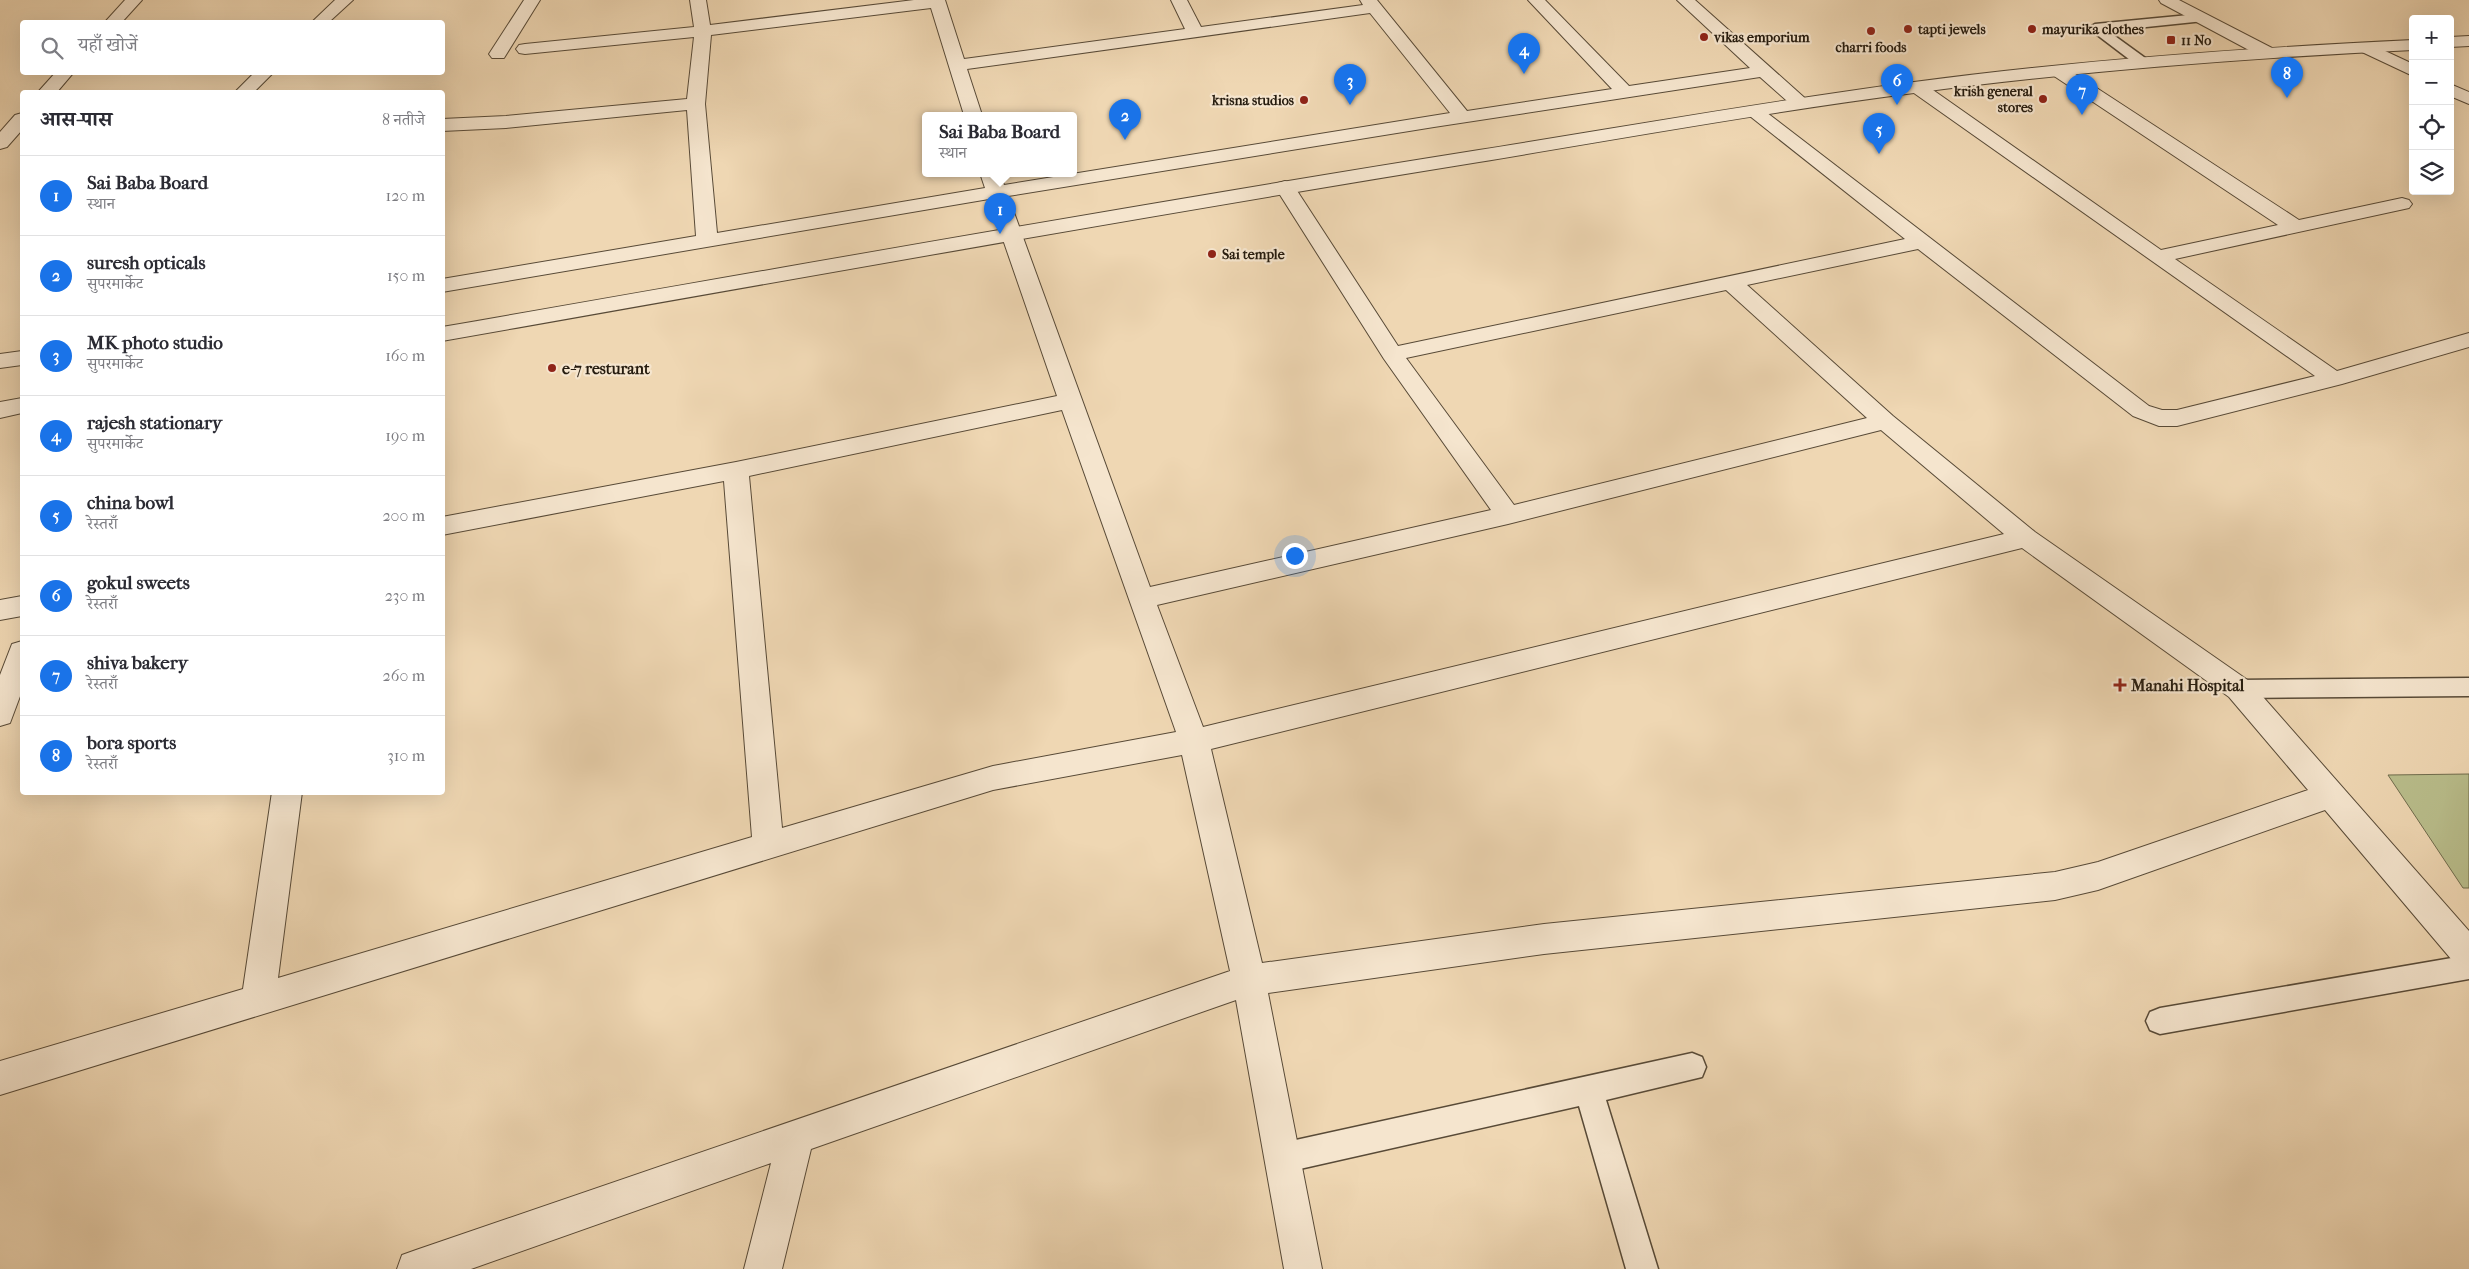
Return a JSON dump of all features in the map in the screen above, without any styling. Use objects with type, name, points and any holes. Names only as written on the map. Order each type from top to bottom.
[{"type":"street","points":[[115,20],[134,0]]},
{"type":"street","points":[[322,20],[345,0]]},
{"type":"street","points":[[498,54],[532,0]]},
{"type":"street","points":[[698,0],[703,31],[696,104],[707,240]]},
{"type":"street","points":[[1179,0],[1195,32]]},
{"type":"street","points":[[1536,0],[1625,92]]},
{"type":"street","points":[[1685,0],[1801,104]]},
{"type":"street","points":[[2167,0],[2266,52]]},
{"type":"street","points":[[525,49],[703,31],[938,1],[972,112]]},
{"type":"street","points":[[958,65],[1195,32],[1371,4],[1463,117]]},
{"type":"street","points":[[2454,42],[2469,41]]},
{"type":"street","points":[[445,333],[1285,187],[1755,113],[1801,104],[1917,87],[2143,63],[2266,52],[2409,45]]},
{"type":"street","points":[[2368,48],[2409,68]]},
{"type":"street","points":[[445,285],[996,192],[1463,117],[1765,71]]},
{"type":"street","points":[[2060,72],[2295,226]]},
{"type":"street","points":[[49,90],[63,75]]},
{"type":"street","points":[[246,90],[263,75]]},
{"type":"street","points":[[1917,87],[2157,257],[2334,379]]},
{"type":"street","points":[[2454,92],[2469,99]]},
{"type":"street","points":[[445,125],[506,122],[696,104]]},
{"type":"street","points":[[1755,113],[2141,411],[2159,418],[2177,418],[2334,379],[2469,340]]},
{"type":"street","points":[[0,143],[20,121]]},
{"type":"street","points":[[0,143],[20,143]]},
{"type":"street","points":[[991,177],[1141,599],[1194,741],[1249,980],[1303,1269]]},
{"type":"street","points":[[1285,187],[1392,354],[1508,515]]},
{"type":"street","points":[[2157,257],[2402,204]]},
{"type":"street","points":[[1392,354],[1729,281],[1921,242]]},
{"type":"street","points":[[1729,281],[1885,422],[2026,538],[2239,689],[2469,955]]},
{"type":"street","points":[[0,361],[20,358]]},
{"type":"street","points":[[445,525],[736,470],[1070,401]]},
{"type":"street","points":[[0,410],[20,406]]},
{"type":"street","points":[[1141,599],[1508,515],[1885,422]]},
{"type":"street","points":[[736,470],[768,846]]},
{"type":"street","points":[[0,1078],[993,778],[1194,741],[2026,538]]},
{"type":"street","points":[[0,610],[20,606]]},
{"type":"street","points":[[0,715],[20,658]]},
{"type":"street","points":[[258,1000],[287,795]]},
{"type":"street","points":[[416,1269],[1249,980],[1544,939],[2056,886],[2098,876],[2330,795]]},
{"type":"street","points":[[763,1269],[796,1137]]},
{"type":"lane","points":[[2143,63],[2095,28],[2199,18]]},
{"type":"lane","points":[[2239,689],[2469,687]]},
{"type":"lane","points":[[2160,1021],[2469,967]]},
{"type":"lane","points":[[1282,1158],[1588,1091],[1692,1066]]},
{"type":"lane","points":[[1588,1091],[1642,1269]]},
{"type":"green space","points":[[2469,774],[2469,888],[2463,888],[2388,775]]},
{"type":"place","name":"tapti jewels","points":[[1908,29]]},
{"type":"place","name":"mayurika clothes","points":[[2032,29]]},
{"type":"place","name":"charri foods","points":[[1871,31]]},
{"type":"place","name":"vikas emporium","points":[[1704,37]]},
{"type":"place","name":"11 No","points":[[2171,40]]},
{"type":"place","name":"rajesh stationary","points":[[1524,74]]},
{"type":"place","name":"bora sports","points":[[2287,98]]},
{"type":"place","name":"krish general stores","points":[[2043,99]]},
{"type":"place","name":"krisna studios","points":[[1304,100]]},
{"type":"place","name":"MK photo studio","points":[[1350,105]]},
{"type":"place","name":"gokul sweets","points":[[1897,105]]},
{"type":"place","name":"shiva bakery","points":[[2082,115]]},
{"type":"place","name":"suresh opticals","points":[[1125,140]]},
{"type":"place","name":"china bowl","points":[[1879,154]]},
{"type":"place","name":"Sai Baba Board","points":[[1000,234]]},
{"type":"place","name":"Sai temple","points":[[1212,254]]},
{"type":"place","name":"e-7 resturant","points":[[552,368]]},
{"type":"place","name":"Manahi Hospital","points":[[2120,685]]}]
